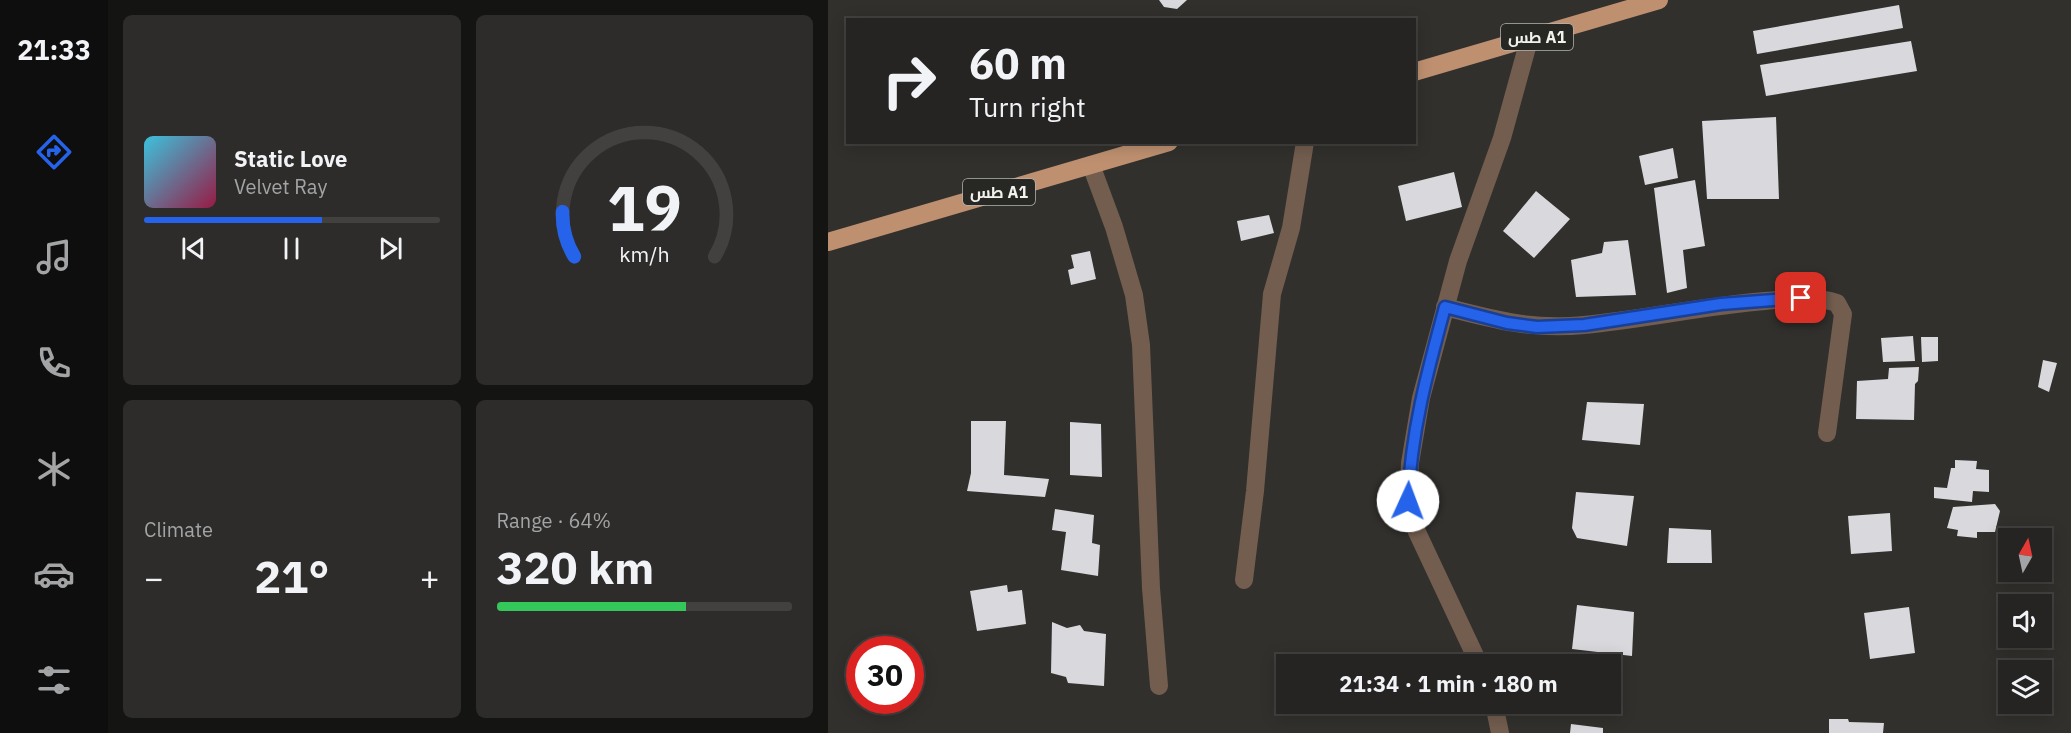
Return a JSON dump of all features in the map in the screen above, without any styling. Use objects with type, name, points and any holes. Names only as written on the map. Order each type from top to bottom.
[{"type":"highway","name":"طس A1","points":[[1416,71],[1659,0]]},
{"type":"highway","name":"طس A1","points":[[828,242],[1162,144]]},
{"type":"street","points":[[1474,654],[1417,532],[1408,501],[1410,463],[1420,398],[1445,307],[1458,261],[1502,138],[1529,40]]},
{"type":"street","points":[[1244,580],[1255,491],[1272,294],[1291,228],[1305,144]]},
{"type":"street","points":[[1091,165],[1114,227],[1134,295],[1141,345],[1151,588],[1159,686]]},
{"type":"street","points":[[1445,307],[1507,323],[1537,327],[1584,325],[1721,304],[1801,298],[1828,300],[1837,303],[1843,314],[1827,433]]},
{"type":"street","points":[[1496,714],[1500,733]]},
{"type":"building","points":[[1159,0],[1187,0],[1177,9],[1164,7]]},
{"type":"building","points":[[1899,5],[1903,28],[1757,54],[1753,31]]},
{"type":"building","points":[[1911,41],[1917,71],[1766,96],[1760,65]]},
{"type":"building","points":[[1776,117],[1779,199],[1707,199],[1702,121]]},
{"type":"building","points":[[1673,148],[1678,178],[1645,185],[1639,156]]},
{"type":"building","points":[[1454,172],[1462,207],[1406,221],[1398,186]]},
{"type":"building","points":[[1695,180],[1705,246],[1683,250],[1687,288],[1667,293],[1654,188]]},
{"type":"building","points":[[1536,191],[1570,219],[1534,258],[1503,231]]},
{"type":"building","points":[[1269,215],[1274,233],[1241,241],[1237,221]]},
{"type":"building","points":[[1628,240],[1636,295],[1576,297],[1571,260],[1602,253],[1604,242]]},
{"type":"building","points":[[1090,251],[1096,279],[1071,285],[1068,270],[1074,268],[1071,255]]},
{"type":"building","points":[[1913,336],[1915,361],[1883,362],[1881,338]]},
{"type":"building","points":[[1921,337],[1938,337],[1938,361],[1922,362]]},
{"type":"building","points":[[2043,360],[2057,363],[2049,392],[2038,387]]},
{"type":"building","points":[[1919,367],[1918,381],[1915,384],[1914,420],[1856,419],[1857,381],[1888,379],[1889,368]]},
{"type":"building","points":[[1587,402],[1644,404],[1640,445],[1582,440]]},
{"type":"building","points":[[971,421],[1006,421],[1004,475],[1049,479],[1045,497],[967,491],[971,473]]},
{"type":"building","points":[[1070,422],[1101,424],[1102,477],[1070,475]]},
{"type":"building","points":[[1955,460],[1977,461],[1976,469],[1989,470],[1989,492],[1973,491],[1972,502],[1934,498],[1934,487],[1947,488],[1951,468],[1955,468]]},
{"type":"building","points":[[1576,492],[1634,496],[1627,546],[1577,538],[1572,528]]},
{"type":"building","points":[[1995,504],[2000,511],[1995,532],[1977,532],[1977,538],[1957,536],[1958,530],[1947,528],[1953,507]]},
{"type":"building","points":[[1055,509],[1094,515],[1092,543],[1100,545],[1098,576],[1061,570],[1066,532],[1052,530]]},
{"type":"building","points":[[1890,513],[1892,551],[1851,554],[1848,516]]},
{"type":"building","points":[[1669,528],[1711,530],[1712,563],[1667,563]]},
{"type":"building","points":[[1007,585],[1008,592],[1022,590],[1026,624],[977,631],[970,591]]},
{"type":"building","points":[[1577,605],[1634,612],[1632,656],[1572,649]]},
{"type":"building","points":[[1909,607],[1915,653],[1870,659],[1864,613]]},
{"type":"building","points":[[1052,622],[1067,628],[1080,625],[1084,631],[1106,634],[1104,686],[1068,683],[1066,677],[1051,673]]},
{"type":"building","points":[[1829,719],[1884,723],[1883,733],[1829,733]]},
{"type":"building","points":[[1571,724],[1603,728],[1603,733],[1570,733]]},
{"type":"route","points":[[1408,501],[1410,463],[1420,398],[1445,307],[1507,323],[1537,327],[1584,325],[1721,304],[1801,298]]}]
